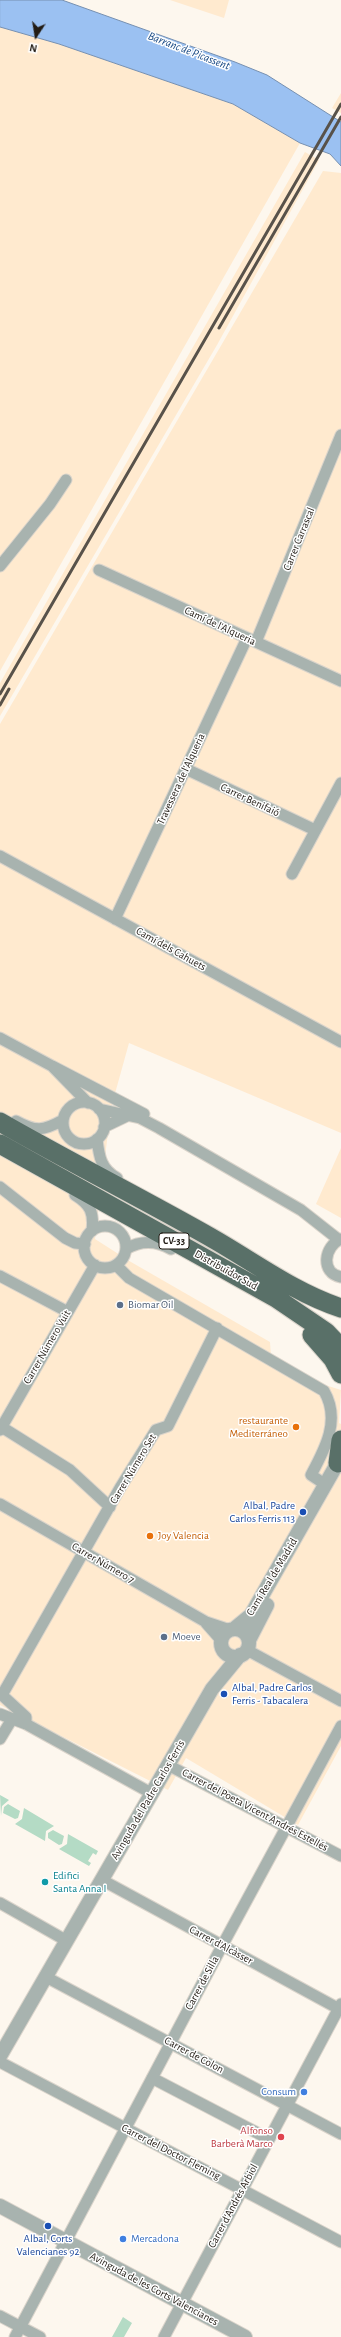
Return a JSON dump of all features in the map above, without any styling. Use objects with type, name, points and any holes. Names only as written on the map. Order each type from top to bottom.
[{"type":"highway","name":"Distribuïdor Sud","points":[[0,1122],[212,1238],[280,1290],[326,1332],[341,1348]]},
{"type":"highway","name":"Distribuïdor Sud","points":[[0,1144],[214,1263],[280,1290],[311,1297],[341,1308]]},
{"type":"highway","points":[[280,1290],[341,1294]]},
{"type":"highway","points":[[280,1290],[319,1343],[333,1359],[341,1374]]},
{"type":"highway","points":[[340,1466],[341,1440]]},
{"type":"street","name":"Carrer Carrascal","points":[[251,640],[341,435]]},
{"type":"street","points":[[0,566],[50,504],[66,480]]},
{"type":"street","name":"Camí de l'Alqueria","points":[[99,570],[341,681]]},
{"type":"street","name":"Travessera de l'Alqueria","points":[[115,919],[186,769],[251,640]]},
{"type":"street","name":"Carrer Benifaió","points":[[186,769],[315,830]]},
{"type":"street","points":[[292,874],[341,783]]},
{"type":"street","name":"Camí dels Cahuets","points":[[0,856],[341,1042]]},
{"type":"street","points":[[0,1038],[149,1117],[159,1128]]},
{"type":"street","points":[[52,1066],[88,1103],[99,1109],[140,1118],[301,1210],[340,1240],[330,1247],[326,1258],[332,1272],[341,1277]]},
{"type":"street","points":[[67,1083],[71,1107]]},
{"type":"street","points":[[0,1114],[38,1130],[48,1128],[63,1120],[71,1107],[79,1103],[88,1103]]},
{"type":"street","points":[[99,1109],[103,1114],[104,1127]]},
{"type":"street","points":[[63,1120],[65,1132],[73,1141],[86,1144],[97,1139],[104,1127],[129,1115]]},
{"type":"street","points":[[97,1139],[100,1162],[113,1176],[201,1227],[212,1238]]},
{"type":"street","points":[[0,1152],[85,1201],[92,1209],[94,1217],[92,1231],[85,1244],[86,1256],[95,1265],[106,1268],[116,1265],[121,1261],[126,1249],[126,1242],[118,1230],[105,1226],[92,1231]]},
{"type":"street","points":[[0,1187],[65,1238],[75,1243],[85,1244]]},
{"type":"street","points":[[126,1249],[141,1243],[154,1242],[162,1244],[195,1260],[214,1263]]},
{"type":"street","name":"Carrer Número Vuit","points":[[0,1428],[95,1265]]},
{"type":"street","points":[[116,1265],[129,1278],[324,1391],[328,1399],[331,1422],[328,1444],[311,1475],[326,1485]]},
{"type":"street","points":[[0,1276],[68,1312]]},
{"type":"street","name":"Carrer Número Set","points":[[26,1724],[26,1717],[2,1695],[84,1551],[156,1430],[168,1426],[217,1328]]},
{"type":"street","points":[[0,1428],[70,1470],[110,1507]]},
{"type":"street","name":"Camí Real de Madrid","points":[[227,1637],[251,1615],[326,1485],[340,1466]]},
{"type":"street","name":"Camí Real de Madrid","points":[[245,1648],[340,1466]]},
{"type":"street","name":"Carrer Número 7","points":[[0,1504],[206,1622],[227,1637]]},
{"type":"street","points":[[242,1631],[245,1648],[228,1655],[227,1637],[242,1631]]},
{"type":"street","name":"Avinguda del Padre Carlos Ferris","points":[[212,1689],[227,1637]]},
{"type":"street","points":[[245,1648],[341,1701]]},
{"type":"street","name":"Avinguda del Padre Carlos Ferris","points":[[0,2056],[212,1689],[245,1648]]},
{"type":"street","points":[[0,1714],[26,1724],[151,1793]]},
{"type":"street","points":[[0,1739],[12,1719]]},
{"type":"street","name":"Carrer de Silla","points":[[15,2337],[170,2043],[341,1726]]},
{"type":"street","name":"Carrer del Poeta Vicent Andrés Estellés","points":[[168,1765],[341,1856]]},
{"type":"street","name":"Carrer d'Alcàsser","points":[[102,1880],[222,1946],[340,2007]]},
{"type":"street","points":[[0,1903],[67,1941]]},
{"type":"street","name":"Carrer de Colon","points":[[46,1977],[341,2134]]},
{"type":"street","name":"Carrer d'Andrés Arbiol","points":[[164,2337],[286,2105],[340,2007]]},
{"type":"street","name":"Carrer del Doctor Fleming","points":[[0,2062],[341,2242]]},
{"type":"street","points":[[152,2078],[269,2139]]},
{"type":"street","name":"Avinguda de les Corts Valencianes","points":[[0,2206],[245,2337]]},
{"type":"street","points":[[0,2316],[40,2337]]},
{"type":"shaded area","points":[[170,0],[229,0],[224,18]]},
{"type":"shaded area","points":[[0,27],[59,44],[233,104],[300,143],[0,671]]},
{"type":"shaded area","points":[[341,93],[341,113],[332,108]]},
{"type":"shaded area","points":[[305,152],[319,160],[217,345],[0,716],[0,683]]},
{"type":"shaded area","points":[[323,171],[341,173],[341,1133],[129,1043],[111,1108],[95,1239],[131,1262],[270,1342],[271,1356],[325,1385],[341,1390],[339,1423],[341,1424],[341,1746],[298,1825],[186,1758],[168,1790],[0,1705],[0,724]]},
{"type":"shaded area","points":[[341,1148],[341,1218],[316,1204]]},
{"type":"green space","points":[[0,1795],[9,1800],[2,1806],[1,1816]]},
{"type":"green space","points":[[8,1804],[20,1811],[18,1818],[15,1819],[3,1813],[4,1807]]},
{"type":"green space","points":[[24,1808],[54,1826],[46,1831],[45,1841],[15,1824],[22,1819]]},
{"type":"green space","points":[[53,1830],[64,1836],[62,1844],[59,1845],[48,1838],[48,1833]]},
{"type":"green space","points":[[68,1834],[98,1851],[96,1855],[93,1853],[88,1861],[91,1863],[89,1866],[59,1849],[67,1844]]},
{"type":"green space","points":[[123,2317],[132,2323],[124,2337],[112,2337]]},
{"type":"water","name":"Barranc de Picassent","points":[[0,0],[62,0],[235,62],[267,75],[341,122],[341,166],[330,154],[300,143],[233,104],[59,44],[0,27]]},
{"type":"railway","points":[[0,694],[341,104]]},
{"type":"railway","points":[[219,328],[341,117]]},
{"type":"railway","points":[[0,705],[9,689]]},
{"type":"place","name":"Biomar Oil","points":[[120,1305]]},
{"type":"place","name":"restaurante Mediterráneo","points":[[296,1427]]},
{"type":"place","name":"Albal, Padre Carlos Ferris 113","points":[[303,1512]]},
{"type":"place","name":"Joy Valencia","points":[[150,1536]]},
{"type":"place","name":"Moeve","points":[[164,1637]]},
{"type":"place","name":"Albal, Padre Carlos Ferris - Tabacalera","points":[[224,1694]]},
{"type":"place","name":"Edifici Santa Anna I","points":[[45,1882]]},
{"type":"place","name":"Consum","points":[[304,2092]]},
{"type":"place","name":"Alfonso Barberà Marco","points":[[281,2137]]},
{"type":"place","name":"Albal, Corts Valencianes 92","points":[[48,2226]]},
{"type":"place","name":"Mercadona","points":[[123,2239]]}]
